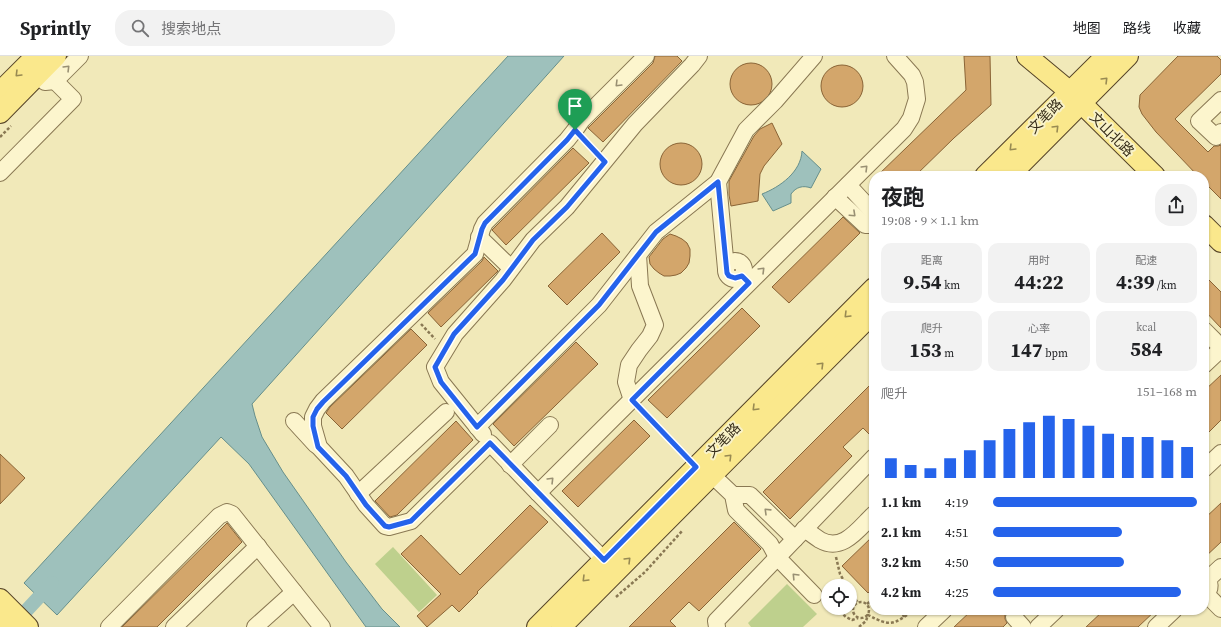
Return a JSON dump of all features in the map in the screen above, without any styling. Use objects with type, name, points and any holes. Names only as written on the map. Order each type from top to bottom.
[{"type":"main road","points":[[0,92],[36,56]]},
{"type":"main road","points":[[0,113],[56,56]]},
{"type":"main road","name":"文山北路","points":[[1027,56],[1075,97],[1150,171]]},
{"type":"main road","name":"文山北路","points":[[1042,56],[1075,97]]},
{"type":"main road","name":"文笔路","points":[[1013,171],[1075,97],[1106,56]]},
{"type":"main road","name":"文笔路","points":[[991,171],[1075,97],[1128,56]]},
{"type":"main road","points":[[1209,230],[1221,242]]},
{"type":"main road","name":"文笔路","points":[[569,624],[704,471],[869,293]]},
{"type":"main road","name":"文笔路","points":[[538,627],[604,560],[704,471],[807,390],[869,318]]},
{"type":"main road","points":[[3,610],[5,627]]},
{"type":"main road","points":[[3,610],[28,627]]},
{"type":"street","points":[[28,84],[55,81],[80,56]]},
{"type":"street","points":[[318,447],[313,426],[313,417],[317,409],[475,254],[485,223],[567,140],[582,120],[646,56]]},
{"type":"street","points":[[604,560],[490,443],[441,382],[435,367],[454,334],[503,280],[533,240],[567,207],[635,124],[692,65],[698,56]]},
{"type":"street","points":[[477,427],[599,305],[656,232],[718,182],[746,130],[775,101],[814,56]]},
{"type":"street","points":[[538,493],[632,400],[745,280],[836,197],[904,129],[911,118],[917,99],[915,82],[912,74],[895,56]]},
{"type":"street","points":[[0,173],[73,99],[55,81]]},
{"type":"street","points":[[1221,100],[1200,121],[1216,137],[1221,132]]},
{"type":"street","points":[[718,182],[726,269],[730,263],[738,261],[744,267],[745,280]]},
{"type":"street","points":[[848,185],[869,208]]},
{"type":"street","points":[[836,197],[865,225],[869,225]]},
{"type":"street","points":[[480,237],[511,268]]},
{"type":"street","points":[[632,400],[626,382],[629,365],[650,336],[654,325],[640,286],[638,255]]},
{"type":"street","points":[[1209,335],[1221,348],[1209,360]]},
{"type":"street","points":[[358,494],[446,412]]},
{"type":"street","points":[[294,421],[346,476],[366,505],[385,526],[389,527],[411,521],[490,443]]},
{"type":"street","points":[[510,465],[550,425]]},
{"type":"street","points":[[1209,463],[1221,453]]},
{"type":"street","points":[[715,625],[869,462]]},
{"type":"street","points":[[704,471],[733,495],[736,510],[770,544],[777,558],[814,595]]},
{"type":"street","points":[[733,495],[750,495],[800,534],[833,544],[846,540],[869,519]]},
{"type":"street","points":[[109,627],[219,516],[227,512],[232,514],[322,627]]},
{"type":"street","points":[[174,627],[258,546]]},
{"type":"street","points":[[1209,582],[1221,568]]},
{"type":"street","points":[[1209,591],[1221,609]]},
{"type":"street","points":[[255,627],[294,592]]},
{"type":"street","points":[[926,627],[939,615]]},
{"type":"street","points":[[1039,627],[1051,615]]},
{"type":"street","points":[[1156,627],[1169,615]]},
{"type":"path","points":[[575,130],[605,162]]},
{"type":"path","points":[[412,315],[445,349]]},
{"type":"path","points":[[632,400],[704,471]]},
{"type":"path","points":[[833,544],[840,574],[843,579]]},
{"type":"path","points":[[858,618],[853,612],[854,606],[863,602],[869,607]]},
{"type":"path","points":[[859,627],[866,621],[869,612]]},
{"type":"path","points":[[844,615],[852,620],[864,618],[868,615]]},
{"type":"path","points":[[868,615],[881,622],[890,624],[899,621],[908,615]]},
{"type":"green space","points":[[393,547],[437,595],[419,612],[375,564]]},
{"type":"green space","points":[[787,584],[817,614],[803,627],[751,627],[748,623]]},
{"type":"water","points":[[508,56],[564,56],[252,404],[262,437],[283,472],[346,562],[382,609],[400,627],[366,627],[249,464],[221,437],[57,615],[24,583]]},
{"type":"water","points":[[802,151],[821,169],[811,188],[797,188],[791,194],[791,203],[773,211],[762,194],[782,183],[794,172],[801,159]]},
{"type":"building","points":[[655,56],[677,56],[682,61],[603,142],[588,128],[653,63]]},
{"type":"building","points":[[964,56],[990,56],[991,105],[920,171],[882,171],[966,90]]},
{"type":"building","points":[[1178,56],[1217,56],[1221,60],[1221,74],[1175,119],[1208,152],[1214,146],[1221,145],[1221,199],[1209,187],[1209,171],[1193,171],[1156,132],[1142,114],[1139,107],[1140,95]]},
{"type":"building","points":[[751,63],[766,69],[772,84],[766,99],[751,105],[736,99],[730,84],[736,69]]},
{"type":"building","points":[[842,65],[857,71],[863,86],[857,101],[842,107],[827,101],[821,86],[827,71]]},
{"type":"building","points":[[772,123],[782,144],[764,166],[760,174],[758,201],[731,206],[729,181],[754,136],[760,129]]},
{"type":"building","points":[[681,143],[696,149],[702,164],[696,179],[681,185],[666,179],[660,164],[666,149]]},
{"type":"building","points":[[573,148],[589,163],[506,245],[492,230]]},
{"type":"building","points":[[843,217],[860,233],[789,303],[772,287]]},
{"type":"building","points":[[602,233],[620,252],[567,305],[548,286]]},
{"type":"building","points":[[670,234],[687,243],[690,249],[689,263],[681,273],[664,276],[650,264],[649,257],[663,239]]},
{"type":"building","points":[[484,257],[498,271],[441,327],[428,313],[482,261]]},
{"type":"building","points":[[735,263],[741,265],[742,272],[740,275],[732,276],[735,273]]},
{"type":"building","points":[[1209,280],[1221,292],[1221,328],[1209,315]]},
{"type":"building","points":[[742,308],[760,326],[667,418],[648,400]]},
{"type":"building","points":[[411,329],[427,345],[342,429],[326,413],[330,407]]},
{"type":"building","points":[[576,342],[598,364],[514,446],[493,424]]},
{"type":"building","points":[[1221,375],[1221,420],[1209,432],[1209,386]]},
{"type":"building","points":[[869,386],[869,434],[863,428],[843,447],[852,456],[790,519],[763,492]]},
{"type":"building","points":[[634,420],[650,436],[578,507],[562,491]]},
{"type":"building","points":[[456,421],[473,440],[397,515],[390,517],[375,501]]},
{"type":"building","points":[[0,454],[25,478],[0,504]]},
{"type":"building","points":[[1221,503],[1221,542],[1209,553],[1209,514]]},
{"type":"building","points":[[530,505],[548,522],[477,592],[478,593],[459,612],[452,605],[427,627],[417,616],[441,594],[401,554],[421,535],[460,575]]},
{"type":"building","points":[[734,522],[761,549],[699,611],[689,602],[670,621],[676,627],[629,627]]},
{"type":"building","points":[[227,523],[242,542],[157,627],[122,627]]},
{"type":"building","points":[[869,540],[869,592],[868,593],[857,582],[857,579],[855,579],[842,566]]},
{"type":"building","points":[[967,615],[1005,615],[1007,623],[1003,627],[954,627]]},
{"type":"building","points":[[1099,615],[1151,615],[1138,627],[1086,627]]},
{"type":"waterway","points":[[13,625],[52,583]]},
{"type":"route","points":[[575,130],[605,162],[567,207],[533,240],[503,280],[454,334],[435,367],[441,382],[477,427],[599,305],[656,232],[718,182],[727,273],[732,278],[739,278],[742,276],[749,283],[632,400],[696,467],[604,560],[490,443],[411,521],[389,527],[385,526],[366,505],[346,476],[318,447],[313,426],[313,417],[323,402],[475,254],[485,223],[567,140],[575,130]]}]
